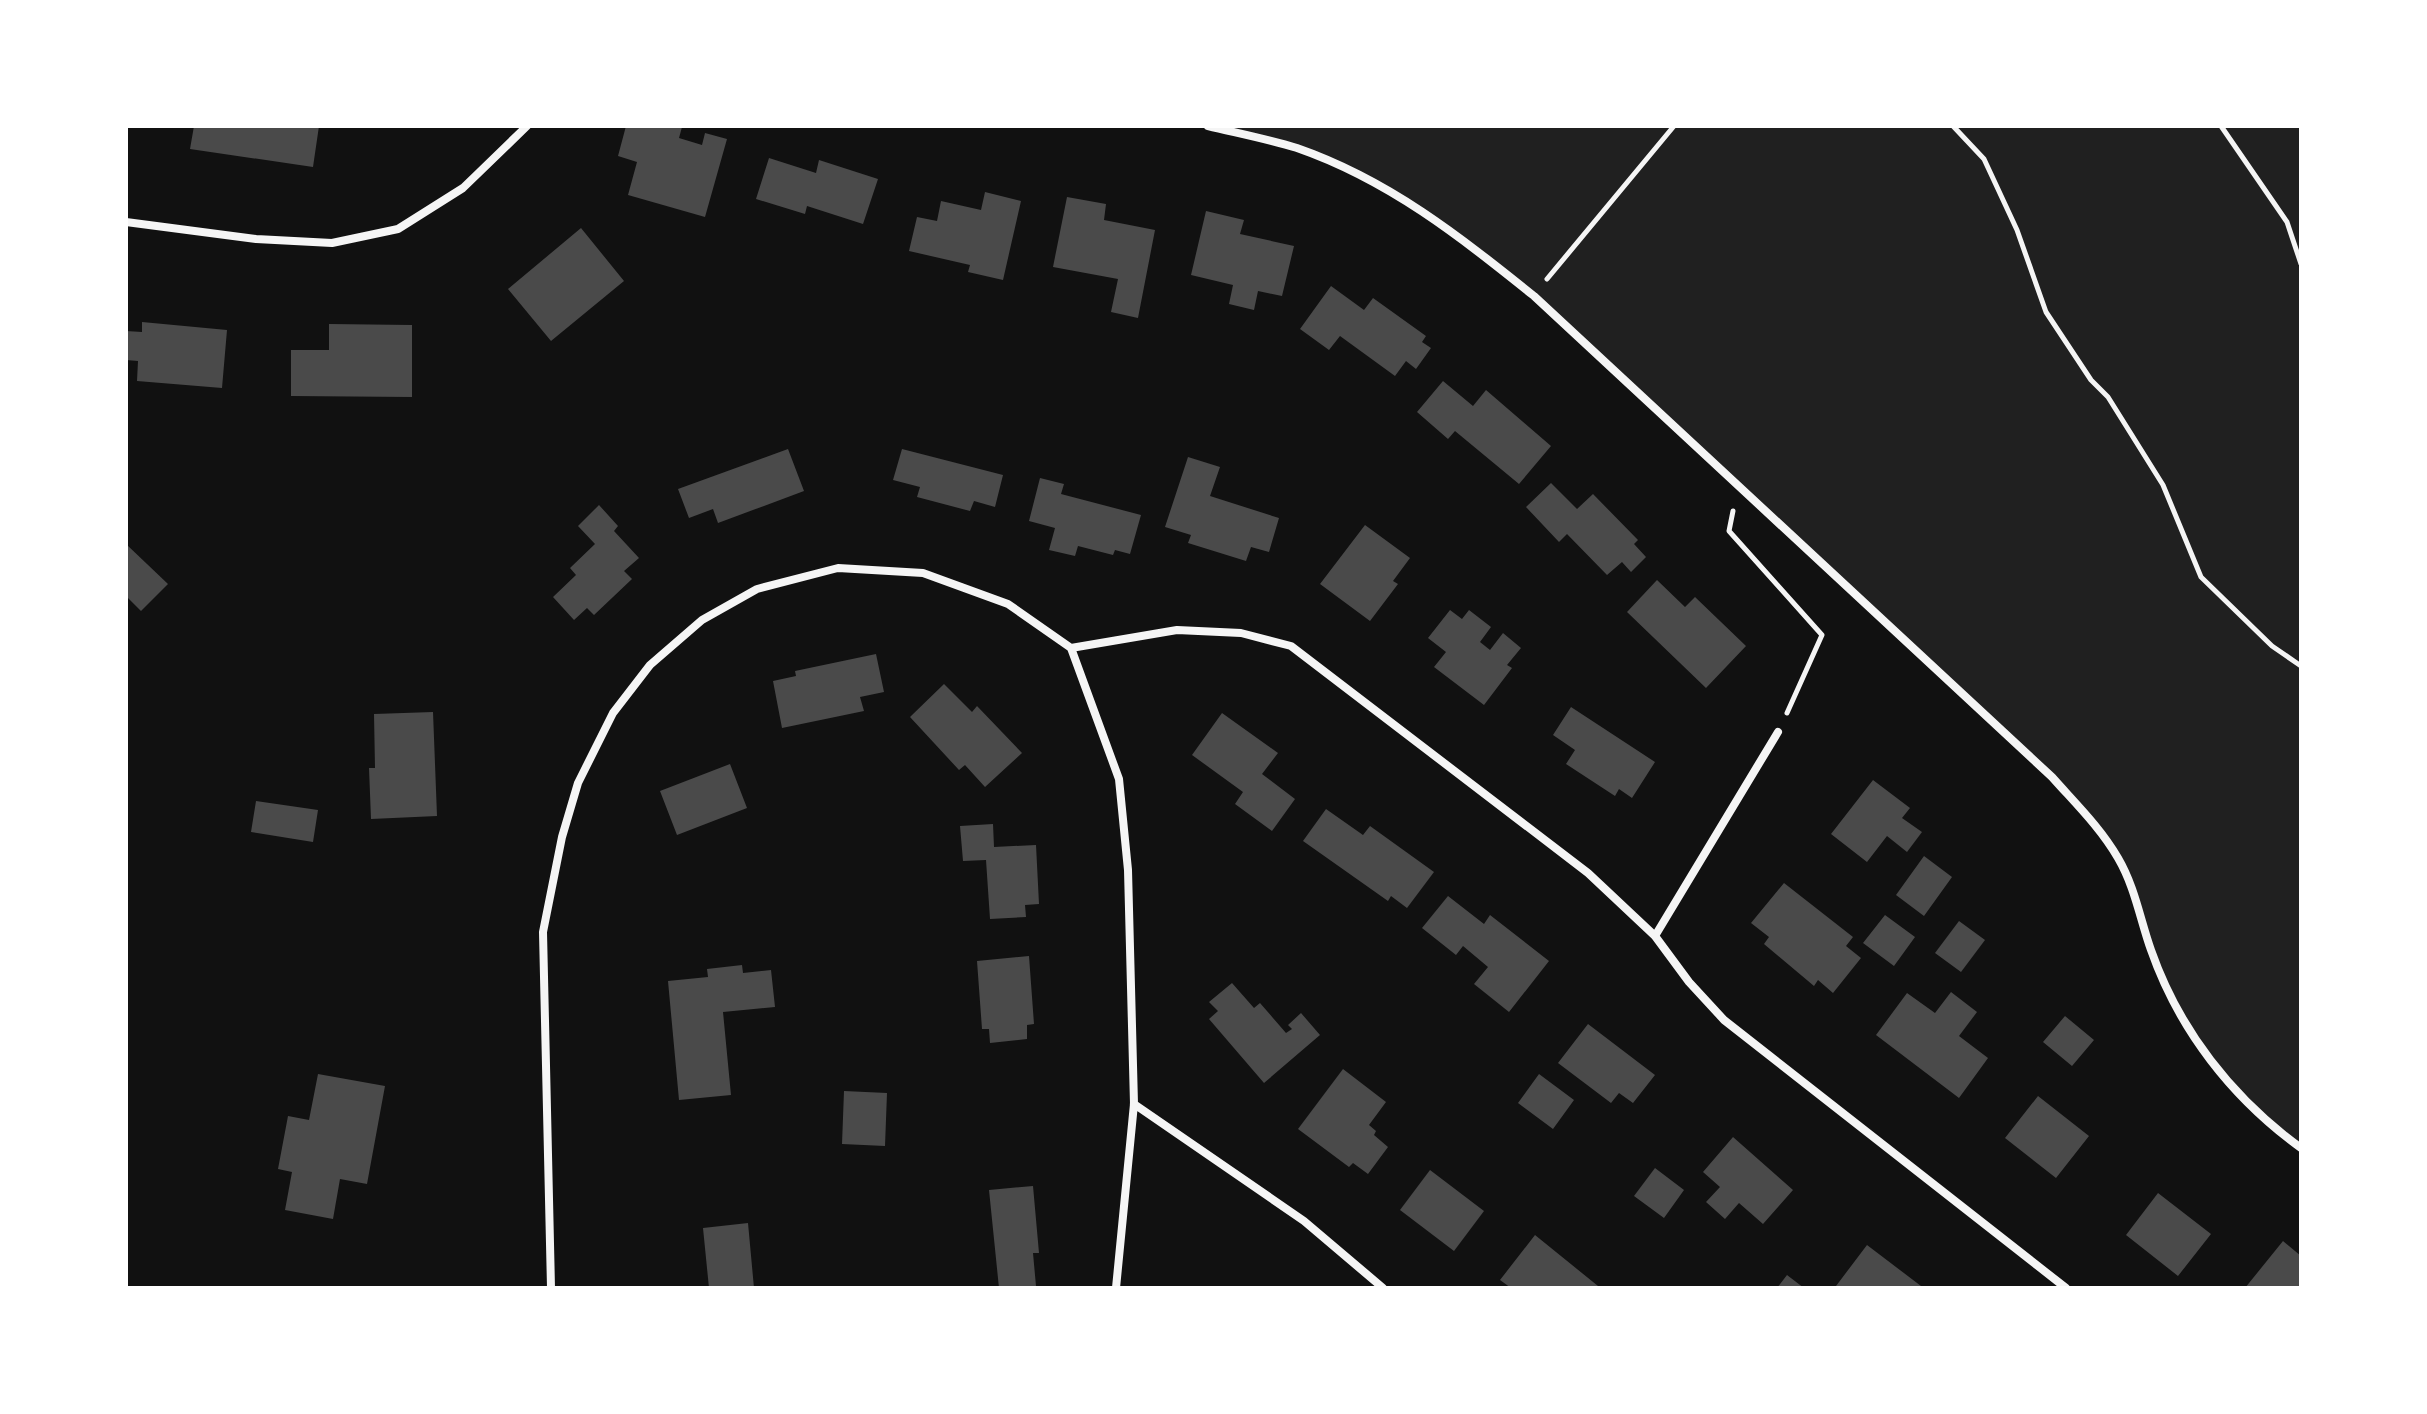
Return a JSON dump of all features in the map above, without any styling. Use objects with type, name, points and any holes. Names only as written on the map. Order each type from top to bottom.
[{"type":"street","points":[[126,222],[256,239],[332,243],[398,229],[463,188],[527,126]]},
{"type":"street","points":[[1208,126],[1296,148],[1374,182],[1450,228],[1534,296],[2052,777],[2092,820],[2127,875],[2156,963],[2186,1026],[2237,1092],[2301,1148]]},
{"type":"street","points":[[551,1288],[543,932],[562,837],[578,783],[613,713],[650,665],[702,620],[757,589],[838,568],[923,573],[1008,604],[1071,648],[1119,779],[1128,870],[1134,1104],[1116,1288]]},
{"type":"street","points":[[1071,648],[1177,630],[1241,633],[1291,646],[1588,873],[1655,936],[1689,982],[1724,1020],[2066,1288]]},
{"type":"street","points":[[1655,936],[1778,732]]},
{"type":"street","points":[[1134,1104],[1304,1221],[1383,1288]]},
{"type":"path","points":[[1534,296],[1674,126]]},
{"type":"path","points":[[1953,126],[1984,159],[2017,230],[2046,312],[2091,380],[2108,397],[2163,485],[2201,577],[2272,646],[2301,666]]},
{"type":"path","points":[[2221,126],[2287,222],[2301,264]]},
{"type":"path","points":[[1738,485],[1729,531],[1822,635],[1778,732]]},
{"type":"shaded area","points":[[1208,126],[2301,126],[2301,1148],[2237,1092],[2179,1014],[2120,860],[2052,777],[1534,296],[1478,252],[1393,193],[1331,161],[1297,148]]},
{"type":"building","points":[[194,126],[319,126],[313,167],[190,149]]},
{"type":"building","points":[[626,126],[679,126],[682,127],[679,138],[702,145],[705,133],[727,139],[705,217],[628,195],[637,162],[618,156]]},
{"type":"building","points":[[769,158],[816,173],[819,160],[878,179],[863,224],[807,206],[805,214],[756,199]]},
{"type":"building","points":[[985,192],[1021,201],[1003,280],[968,272],[970,265],[909,251],[917,217],[937,221],[941,201],[981,210]]},
{"type":"building","points":[[1067,197],[1106,204],[1104,220],[1155,230],[1138,318],[1111,312],[1118,279],[1053,267]]},
{"type":"building","points":[[1206,211],[1244,220],[1240,234],[1294,246],[1282,296],[1258,291],[1254,310],[1229,304],[1233,285],[1191,275]]},
{"type":"building","points":[[581,228],[624,281],[551,341],[508,289]]},
{"type":"building","points":[[1331,286],[1364,310],[1373,298],[1426,336],[1422,342],[1431,348],[1416,369],[1406,361],[1395,376],[1340,336],[1329,350],[1300,329]]},
{"type":"building","points":[[142,322],[227,330],[222,388],[137,381],[138,361],[126,360],[126,331],[142,332]]},
{"type":"building","points":[[329,324],[412,325],[412,397],[291,396],[291,350],[329,350]]},
{"type":"building","points":[[1443,381],[1473,406],[1486,390],[1551,446],[1519,484],[1455,431],[1448,439],[1417,412]]},
{"type":"building","points":[[788,449],[804,491],[718,523],[713,509],[689,518],[678,489]]},
{"type":"building","points":[[902,449],[1003,475],[995,507],[974,501],[970,511],[917,497],[920,487],[893,480]]},
{"type":"building","points":[[1188,457],[1220,467],[1210,496],[1279,518],[1269,552],[1251,547],[1246,561],[1188,543],[1191,535],[1165,527]]},
{"type":"building","points":[[1040,478],[1064,484],[1061,494],[1141,515],[1130,554],[1115,550],[1113,555],[1078,546],[1075,556],[1049,550],[1055,528],[1029,521]]},
{"type":"building","points":[[1551,483],[1577,509],[1593,494],[1638,540],[1634,544],[1646,557],[1631,572],[1622,562],[1607,575],[1567,534],[1559,542],[1526,507]]},
{"type":"building","points":[[599,505],[618,526],[614,531],[639,558],[624,571],[632,579],[594,615],[587,608],[574,620],[553,597],[576,575],[570,568],[595,544],[578,526]]},
{"type":"building","points":[[1365,525],[1410,558],[1393,581],[1398,584],[1370,621],[1320,584]]},
{"type":"building","points":[[126,544],[168,584],[141,611],[126,596]]},
{"type":"building","points":[[1657,580],[1685,607],[1695,597],[1746,646],[1706,688],[1627,612]]},
{"type":"building","points":[[1450,610],[1462,619],[1469,610],[1491,627],[1480,642],[1490,650],[1503,633],[1521,648],[1507,665],[1512,668],[1484,705],[1434,667],[1446,652],[1428,638]]},
{"type":"building","points":[[876,654],[884,692],[860,697],[864,711],[782,728],[773,681],[796,676],[795,671]]},
{"type":"building","points":[[944,684],[972,712],[977,706],[1022,753],[985,787],[965,765],[959,770],[910,717]]},
{"type":"building","points":[[1571,707],[1655,762],[1632,798],[1619,789],[1615,796],[1566,764],[1575,750],[1553,735]]},
{"type":"building","points":[[433,712],[437,816],[371,819],[369,768],[375,768],[374,714]]},
{"type":"building","points":[[1222,713],[1278,753],[1262,774],[1295,799],[1272,831],[1235,804],[1243,792],[1192,755]]},
{"type":"building","points":[[730,764],[747,808],[677,835],[660,791]]},
{"type":"building","points":[[1873,780],[1910,808],[1902,818],[1922,832],[1907,852],[1887,836],[1867,862],[1831,834]]},
{"type":"building","points":[[256,801],[318,810],[313,842],[251,832]]},
{"type":"building","points":[[1326,809],[1363,835],[1370,826],[1434,872],[1407,908],[1391,896],[1388,901],[1303,841]]},
{"type":"building","points":[[993,824],[994,847],[1036,845],[1039,904],[1025,905],[1026,917],[990,919],[986,860],[963,861],[960,826]]},
{"type":"building","points":[[1924,856],[1952,877],[1924,916],[1896,895]]},
{"type":"building","points":[[1784,883],[1853,937],[1846,946],[1861,958],[1833,993],[1818,980],[1814,986],[1764,944],[1769,937],[1751,923]]},
{"type":"building","points":[[1448,896],[1484,924],[1490,915],[1549,961],[1509,1012],[1474,984],[1488,967],[1463,946],[1456,955],[1422,928]]},
{"type":"building","points":[[1885,915],[1915,937],[1894,966],[1863,943]]},
{"type":"building","points":[[1959,921],[1985,940],[1961,972],[1935,953]]},
{"type":"building","points":[[1029,956],[1034,1024],[1027,1025],[1027,1039],[990,1043],[989,1029],[982,1029],[977,961]]},
{"type":"building","points":[[742,965],[743,973],[771,970],[775,1007],[723,1012],[731,1095],[679,1100],[668,981],[708,977],[707,969]]},
{"type":"building","points":[[1232,983],[1254,1008],[1260,1003],[1286,1033],[1292,1029],[1288,1025],[1301,1013],[1320,1035],[1264,1083],[1209,1019],[1218,1011],[1209,1002]]},
{"type":"building","points":[[1951,992],[1977,1012],[1959,1036],[1988,1058],[1959,1098],[1876,1035],[1907,993],[1935,1013]]},
{"type":"building","points":[[2065,1016],[2094,1040],[2072,1066],[2043,1042]]},
{"type":"building","points":[[1588,1024],[1655,1075],[1633,1103],[1619,1093],[1611,1103],[1558,1063]]},
{"type":"building","points":[[1343,1069],[1386,1102],[1369,1125],[1376,1131],[1374,1135],[1388,1147],[1368,1174],[1353,1163],[1349,1167],[1298,1129]]},
{"type":"building","points":[[318,1074],[385,1086],[367,1184],[340,1179],[333,1219],[285,1210],[292,1172],[278,1169],[288,1116],[309,1120]]},
{"type":"building","points":[[1539,1074],[1574,1100],[1553,1129],[1518,1103]]},
{"type":"building","points":[[844,1091],[887,1093],[885,1146],[842,1144]]},
{"type":"building","points":[[2038,1096],[2089,1136],[2056,1178],[2005,1138]]},
{"type":"building","points":[[1733,1137],[1793,1190],[1763,1224],[1739,1203],[1725,1219],[1706,1202],[1720,1187],[1703,1172]]},
{"type":"building","points":[[1655,1168],[1684,1190],[1664,1218],[1634,1196]]},
{"type":"building","points":[[1430,1170],[1484,1211],[1454,1251],[1400,1210]]},
{"type":"building","points":[[1033,1186],[1039,1253],[1033,1253],[1036,1286],[999,1288],[989,1190]]},
{"type":"building","points":[[2158,1193],[2211,1234],[2178,1276],[2126,1235]]},
{"type":"building","points":[[748,1223],[754,1288],[709,1288],[703,1228]]},
{"type":"building","points":[[1535,1235],[1598,1286],[1511,1288],[1500,1280]]},
{"type":"building","points":[[2283,1241],[2301,1256],[2300,1288],[2245,1288]]},
{"type":"building","points":[[1867,1245],[1921,1286],[1920,1288],[1836,1286]]},
{"type":"building","points":[[1787,1275],[1804,1288],[1777,1288]]}]
